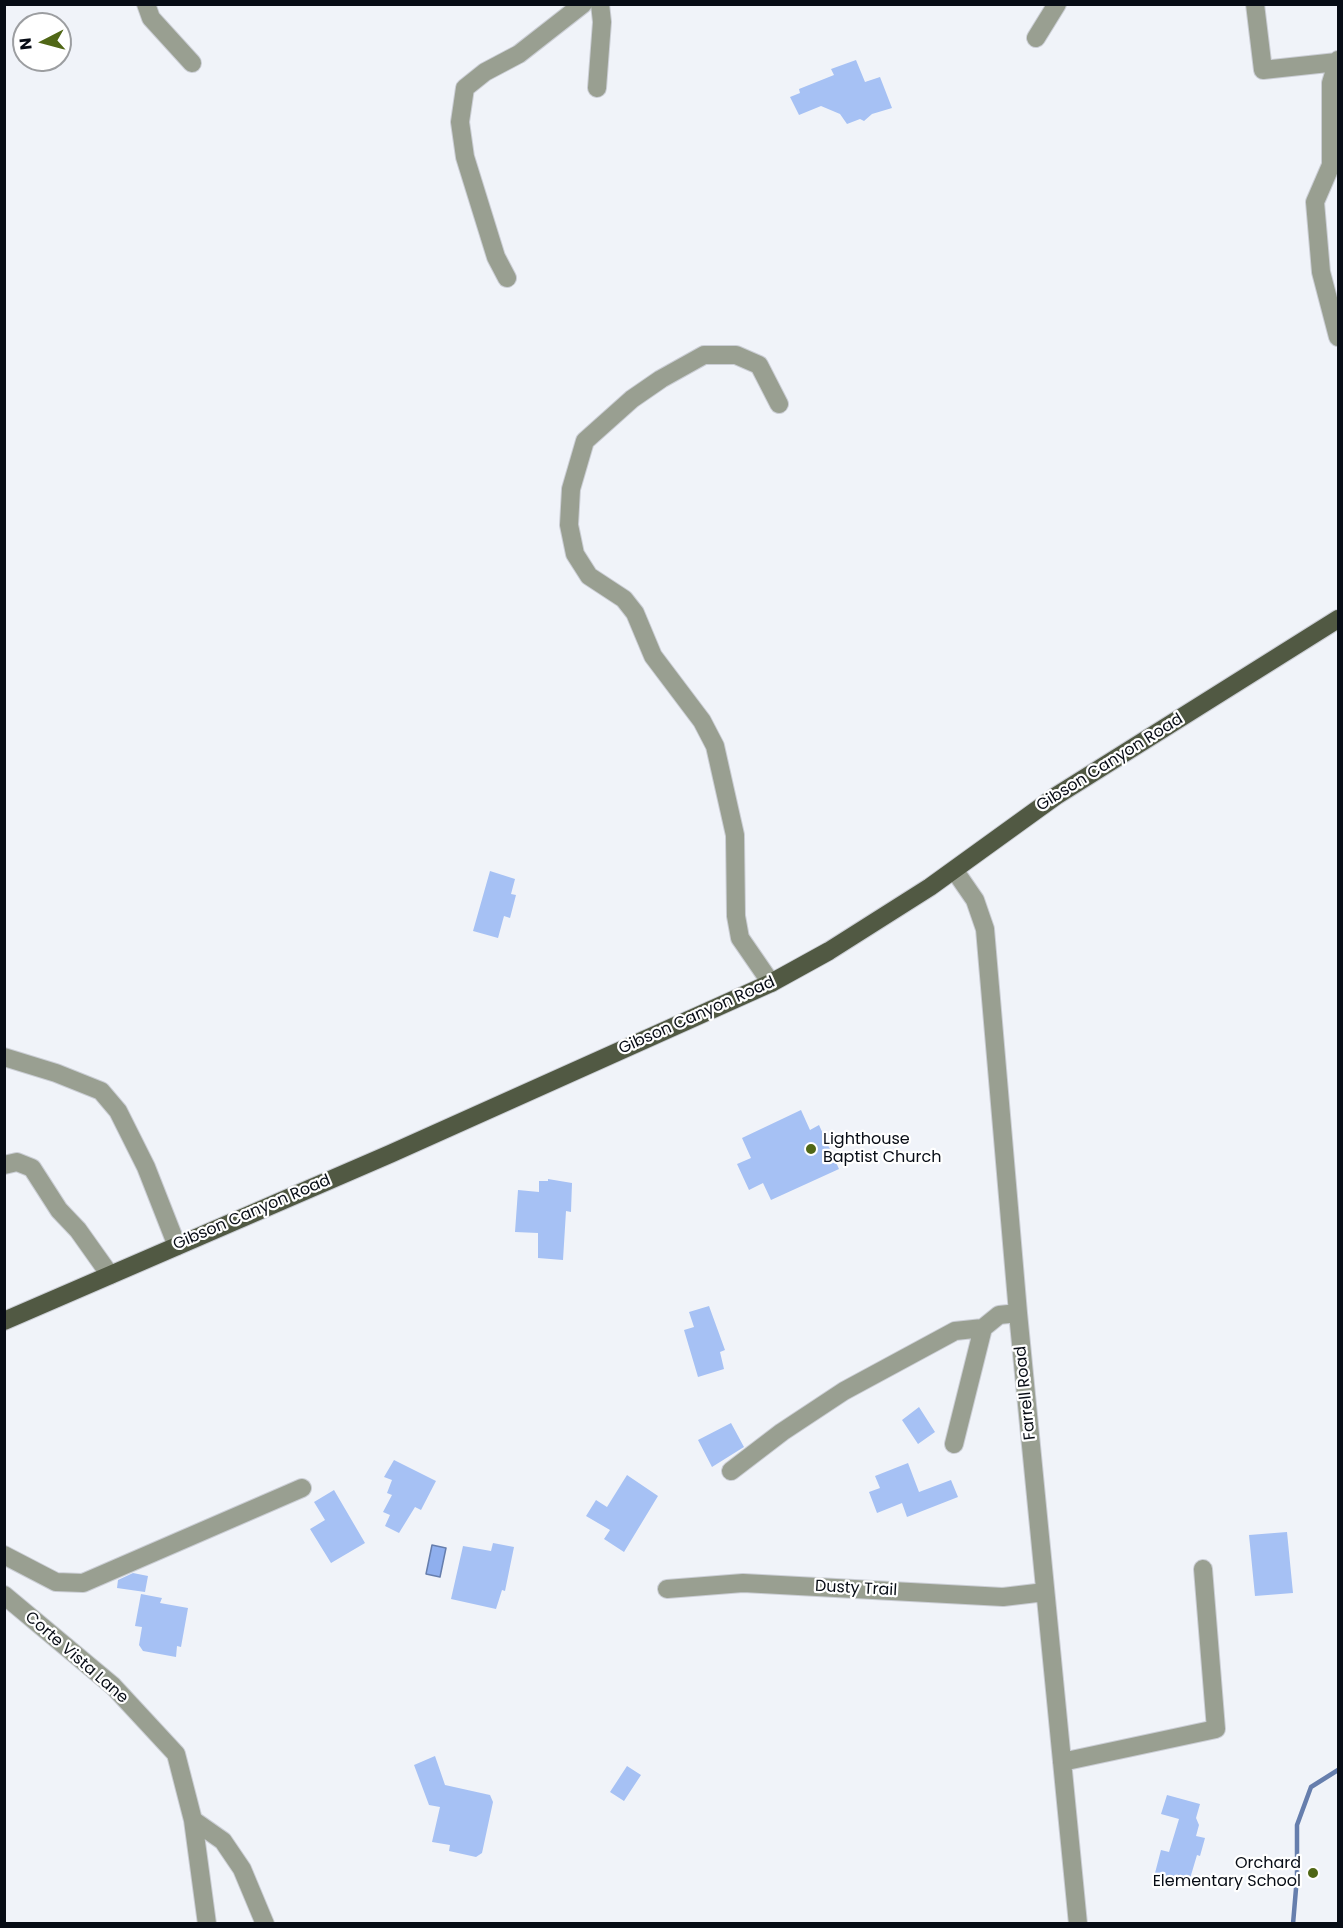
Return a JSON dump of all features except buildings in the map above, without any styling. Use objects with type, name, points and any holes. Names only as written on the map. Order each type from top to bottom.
[{"type":"main road","name":"Gibson Canyon Road","points":[[4,1321],[771,983],[829,951],[955,871],[1056,796],[1338,619]]},
{"type":"street","points":[[146,4],[151,18],[192,63]]},
{"type":"street","points":[[507,278],[496,257],[465,157],[460,122],[465,88],[485,72],[519,54],[583,4]]},
{"type":"street","points":[[597,88],[603,22],[600,4]]},
{"type":"street","points":[[1036,38],[1057,4]]},
{"type":"street","points":[[1255,4],[1263,70],[1338,61],[1331,83],[1331,165],[1315,202],[1321,272],[1338,337]]},
{"type":"street","points":[[771,983],[741,938],[736,916],[735,835],[715,746],[702,721],[653,656],[635,613],[624,599],[589,576],[575,554],[569,525],[571,489],[585,441],[632,399],[661,379],[704,355],[736,355],[759,365],[772,387],[778,404]]},
{"type":"street","name":"Farrell Road","points":[[955,871],[975,900],[985,929],[1018,1313],[1078,1923]]},
{"type":"street","points":[[4,1058],[57,1073],[101,1091],[118,1111],[146,1167],[177,1246]]},
{"type":"street","points":[[4,1165],[17,1162],[32,1168],[59,1210],[78,1230],[110,1275]]},
{"type":"street","points":[[731,1471],[782,1432],[844,1391],[955,1331],[983,1328],[999,1315],[1018,1313]]},
{"type":"street","points":[[954,1444],[983,1328]]},
{"type":"street","points":[[4,1555],[57,1582],[83,1583],[302,1488]]},
{"type":"street","points":[[1062,1762],[1216,1729],[1203,1569]]},
{"type":"street","name":"Dusty Trail","points":[[667,1589],[743,1583],[1003,1597],[1045,1592]]},
{"type":"street","name":"Corte Vista Lane","points":[[4,1595],[113,1686],[176,1754],[193,1820],[207,1923]]},
{"type":"street","points":[[193,1820],[223,1841],[242,1869],[265,1923]]},
{"type":"water","points":[[432,1545],[446,1548],[440,1577],[426,1574]]},
{"type":"waterway","points":[[1293,1924],[1297,1877],[1297,1825],[1311,1787],[1338,1770]]},
{"type":"place","name":"Lighthouse Baptist Church","points":[[811,1149]]},
{"type":"place","name":"Orchard Elementary School","points":[[1313,1873]]}]
